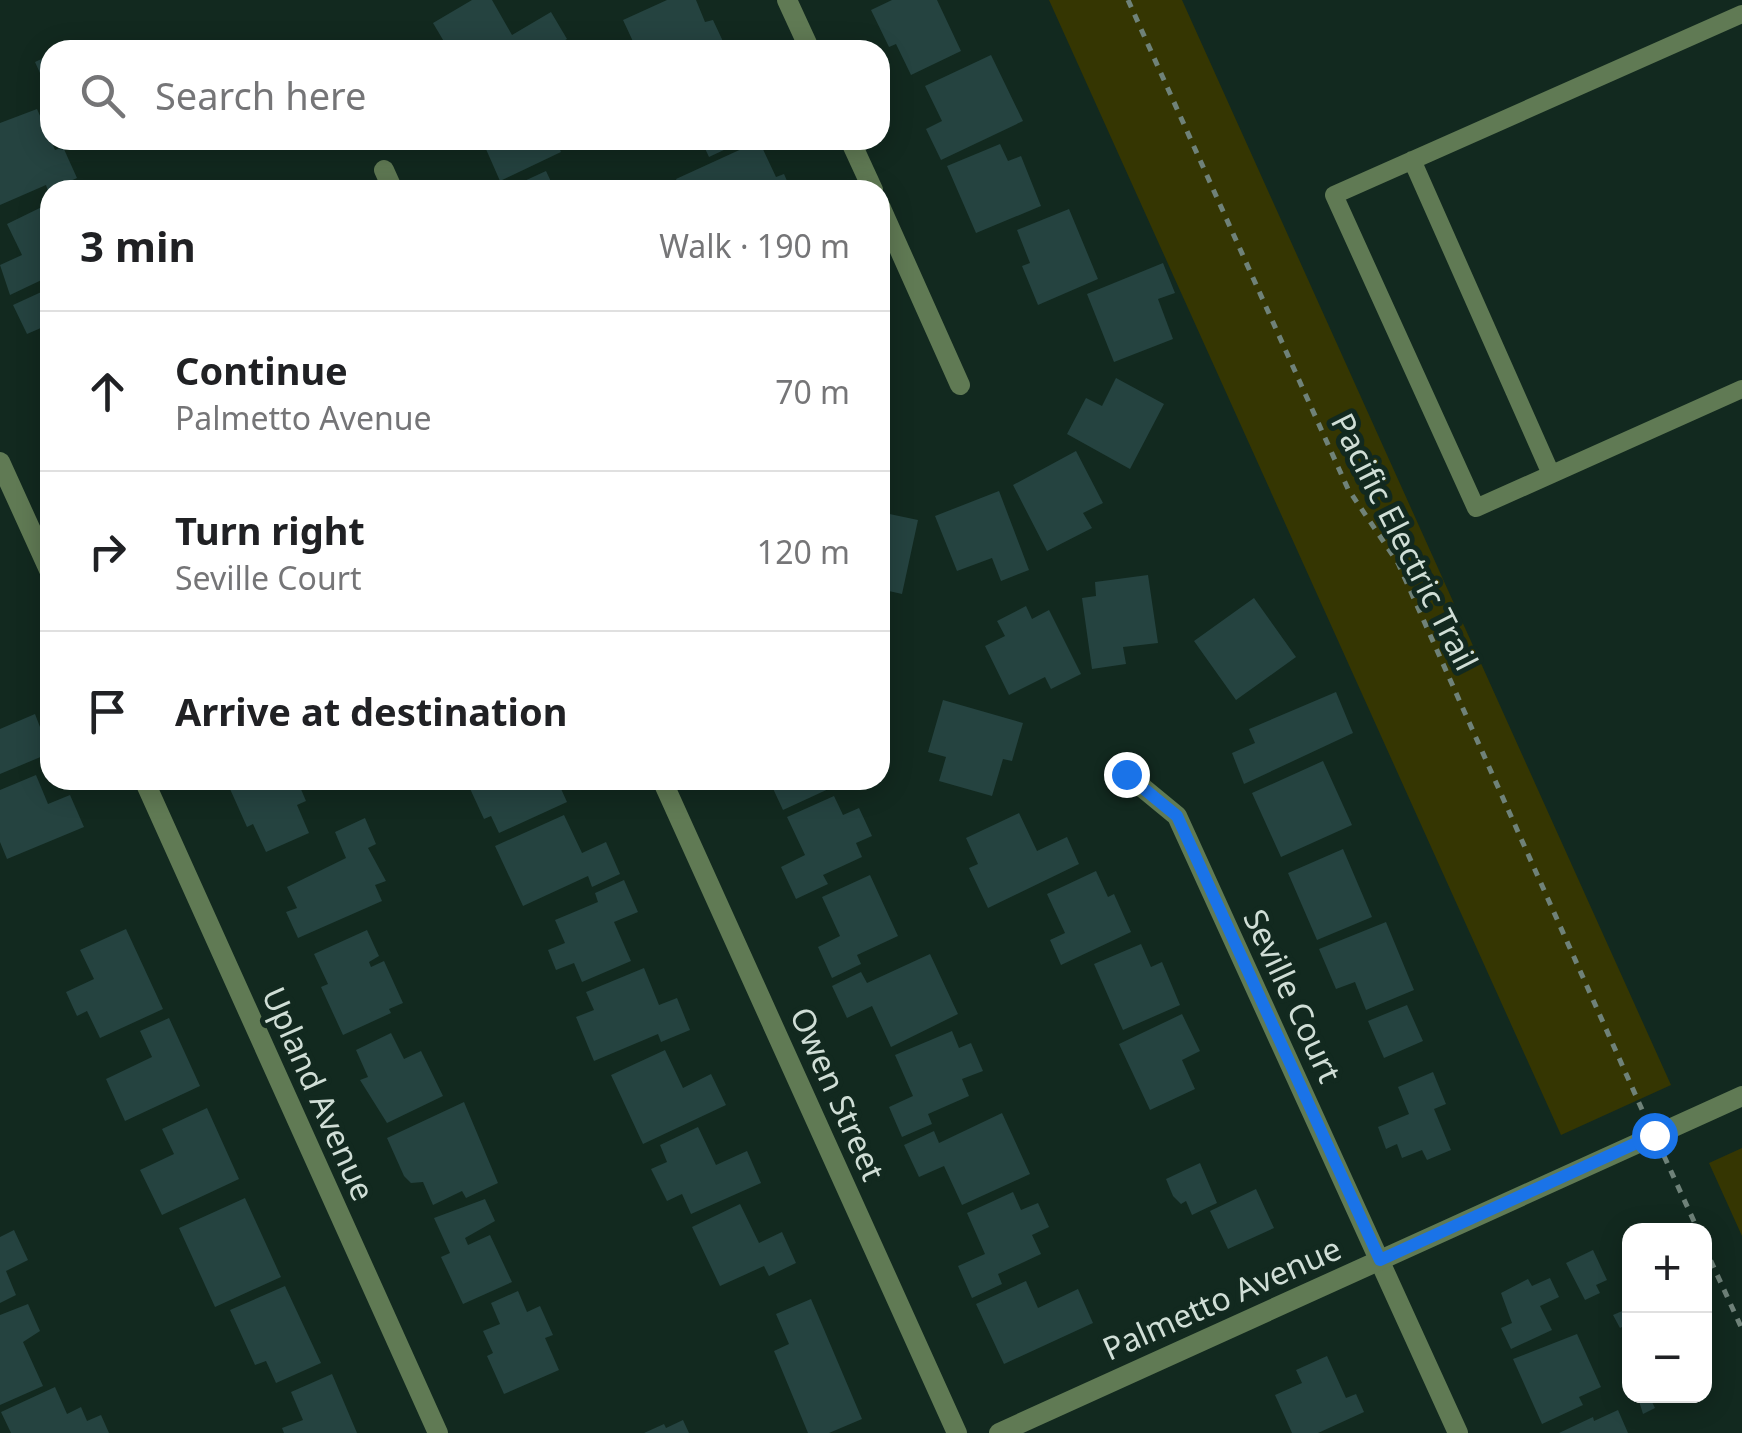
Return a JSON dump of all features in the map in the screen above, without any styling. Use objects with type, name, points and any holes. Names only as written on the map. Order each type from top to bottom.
[{"type":"street","points":[[787,0],[805,40]]},
{"type":"street","points":[[855,150],[868,180]]},
{"type":"street","points":[[890,228],[960,385]]},
{"type":"street","points":[[0,462],[40,550]]},
{"type":"street","name":"Seville Court","points":[[1126,774],[1177,816],[1458,1433]]},
{"type":"street","name":"Upland Avenue","points":[[149,790],[438,1433]]},
{"type":"street","name":"Owen Street","points":[[667,790],[958,1433]]},
{"type":"street","name":"Palmetto Avenue","points":[[999,1433],[1742,1096]]},
{"type":"lane","points":[[1742,14],[1334,195],[1476,508],[1742,389]]},
{"type":"lane","points":[[1412,160],[1551,474]]},
{"type":"path","name":"Pacific Electric Trail","points":[[1128,0],[1348,490],[1398,563],[1639,1104]]},
{"type":"path","points":[[1673,1176],[1695,1223]]},
{"type":"path","points":[[1712,1263],[1742,1328]]},
{"type":"shaded area","points":[[1049,0],[1182,0],[1671,1085],[1561,1135]]},
{"type":"shaded area","points":[[1742,1148],[1742,1236],[1709,1163]]},
{"type":"building","points":[[472,0],[492,0],[512,35],[551,12],[567,39],[443,40],[433,23]]},
{"type":"building","points":[[667,0],[696,0],[705,22],[713,20],[722,40],[632,40],[623,20]]},
{"type":"building","points":[[892,0],[937,0],[961,51],[911,75],[896,44],[890,47],[890,40],[886,40],[871,10]]},
{"type":"building","points":[[991,55],[1023,121],[941,160],[926,129],[942,121],[925,86]]},
{"type":"building","points":[[37,109],[40,150],[64,150],[77,178],[40,180],[40,188],[0,205],[0,123]]},
{"type":"building","points":[[1000,144],[1008,161],[1021,156],[1041,206],[976,233],[947,166]]},
{"type":"building","points":[[486,150],[560,150],[561,152],[500,180]]},
{"type":"building","points":[[706,150],[724,150],[709,157]]},
{"type":"building","points":[[739,150],[763,150],[776,177],[784,174],[787,180],[676,180]]},
{"type":"building","points":[[546,171],[550,180],[527,180]]},
{"type":"building","points":[[40,208],[40,281],[10,295],[0,265],[22,255],[7,224]]},
{"type":"building","points":[[1069,209],[1098,279],[1038,305],[1022,266],[1030,263],[1017,230]]},
{"type":"building","points":[[1163,263],[1175,293],[1158,299],[1173,339],[1114,362],[1087,294]]},
{"type":"building","points":[[40,293],[40,328],[27,334],[13,305]]},
{"type":"building","points":[[1116,378],[1164,404],[1130,469],[1067,434],[1086,398],[1102,406]]},
{"type":"building","points":[[1076,451],[1103,503],[1083,513],[1092,528],[1047,551],[1013,485]]},
{"type":"building","points":[[999,491],[1029,570],[1001,581],[992,558],[957,571],[935,516]]},
{"type":"building","points":[[890,514],[918,520],[902,594],[890,591]]},
{"type":"building","points":[[1148,575],[1158,643],[1123,647],[1126,664],[1092,669],[1082,598],[1096,596],[1095,582]]},
{"type":"building","points":[[1254,598],[1296,657],[1236,700],[1194,641]]},
{"type":"building","points":[[1026,606],[1032,619],[1049,610],[1081,674],[1051,689],[1045,677],[1009,695],[985,646],[1005,636],[997,621]]},
{"type":"building","points":[[1336,692],[1353,733],[1244,784],[1232,753],[1255,743],[1249,729]]},
{"type":"building","points":[[943,700],[1023,723],[1012,761],[1003,759],[992,796],[939,781],[946,757],[928,752]]},
{"type":"building","points":[[35,714],[40,727],[40,757],[0,774],[0,729]]},
{"type":"building","points":[[1323,761],[1352,825],[1281,857],[1252,793]]},
{"type":"building","points":[[36,775],[48,804],[70,795],[84,827],[7,859],[0,842],[0,790]]},
{"type":"building","points":[[230,790],[301,790],[306,801],[297,805],[309,833],[266,852],[253,824],[247,827]]},
{"type":"building","points":[[471,790],[562,790],[567,802],[499,833],[491,816],[484,819]]},
{"type":"building","points":[[774,790],[826,790],[783,810]]},
{"type":"building","points":[[834,796],[843,815],[859,808],[872,836],[856,843],[862,857],[823,875],[828,884],[796,899],[781,867],[805,855],[787,817]]},
{"type":"building","points":[[1019,813],[1037,851],[1067,837],[1079,864],[988,908],[969,868],[978,864],[966,838]]},
{"type":"building","points":[[564,815],[582,853],[606,842],[620,874],[592,887],[588,876],[523,906],[495,846]]},
{"type":"building","points":[[365,818],[376,844],[368,848],[386,881],[375,885],[382,901],[298,938],[286,912],[297,908],[287,887],[346,858],[335,832]]},
{"type":"building","points":[[1343,849],[1372,917],[1317,940],[1288,873]]},
{"type":"building","points":[[1096,871],[1108,897],[1114,894],[1131,932],[1061,965],[1050,940],[1065,933],[1047,894]]},
{"type":"building","points":[[870,875],[898,936],[857,955],[861,964],[832,978],[818,947],[840,936],[822,897]]},
{"type":"building","points":[[624,880],[638,912],[614,922],[631,961],[582,982],[574,963],[556,970],[548,950],[565,943],[555,920],[598,902],[595,893]]},
{"type":"building","points":[[1386,922],[1414,990],[1366,1010],[1355,982],[1336,989],[1319,949]]},
{"type":"building","points":[[126,929],[163,1009],[100,1038],[87,1011],[77,1016],[66,992],[94,979],[80,950]]},
{"type":"building","points":[[367,930],[379,956],[369,962],[371,967],[384,961],[403,1003],[389,1009],[391,1013],[343,1035],[321,987],[328,984],[314,954]]},
{"type":"building","points":[[1141,944],[1151,967],[1162,962],[1180,1005],[1123,1030],[1094,964]]},
{"type":"building","points":[[930,954],[958,1014],[891,1047],[872,1006],[847,1018],[832,986],[861,972],[867,983]]},
{"type":"building","points":[[644,968],[659,1005],[677,998],[690,1030],[661,1042],[658,1034],[594,1061],[576,1017],[594,1010],[586,992]]},
{"type":"building","points":[[1407,1005],[1423,1041],[1384,1058],[1368,1021]]},
{"type":"building","points":[[1182,1014],[1200,1051],[1182,1060],[1195,1089],[1150,1110],[1119,1044]]},
{"type":"building","points":[[169,1018],[200,1086],[125,1121],[106,1079],[152,1057],[140,1031]]},
{"type":"building","points":[[952,1031],[959,1048],[971,1043],[983,1071],[962,1079],[969,1096],[928,1114],[932,1124],[902,1137],[889,1107],[913,1096],[895,1055]]},
{"type":"building","points":[[391,1033],[404,1059],[421,1051],[443,1096],[387,1123],[360,1080],[368,1077],[356,1050]]},
{"type":"building","points":[[665,1050],[683,1088],[711,1074],[726,1105],[643,1144],[611,1075]]},
{"type":"building","points":[[1433,1072],[1446,1104],[1434,1109],[1451,1150],[1427,1160],[1422,1150],[1402,1158],[1397,1144],[1386,1149],[1378,1127],[1409,1114],[1398,1087]]},
{"type":"building","points":[[464,1102],[498,1183],[466,1198],[462,1191],[433,1205],[423,1182],[411,1183],[404,1176],[387,1138]]},
{"type":"building","points":[[207,1108],[239,1179],[162,1215],[140,1170],[174,1154],[162,1129]]},
{"type":"building","points":[[1002,1113],[1030,1174],[962,1205],[944,1166],[919,1177],[904,1145],[934,1131],[939,1143]]},
{"type":"building","points":[[698,1127],[716,1165],[747,1151],[761,1183],[691,1214],[682,1194],[667,1201],[651,1169],[667,1162],[660,1145]]},
{"type":"building","points":[[1200,1163],[1217,1203],[1192,1215],[1186,1201],[1181,1204],[1173,1196],[1166,1179]]},
{"type":"building","points":[[1256,1189],[1274,1228],[1228,1249],[1210,1211]]},
{"type":"building","points":[[1013,1192],[1021,1210],[1038,1203],[1049,1227],[1032,1235],[1041,1254],[998,1274],[1002,1284],[972,1298],[958,1266],[985,1254],[967,1213]]},
{"type":"building","points":[[245,1198],[281,1277],[215,1307],[179,1228]]},
{"type":"building","points":[[485,1199],[495,1221],[465,1238],[468,1245],[490,1235],[512,1282],[463,1304],[441,1257],[450,1253],[434,1218]]},
{"type":"building","points":[[740,1204],[759,1243],[782,1232],[796,1263],[769,1276],[764,1266],[720,1286],[692,1227]]},
{"type":"building","points":[[14,1230],[28,1260],[6,1271],[16,1295],[0,1303],[0,1237]]},
{"type":"building","points":[[1593,1250],[1607,1280],[1596,1285],[1600,1293],[1585,1300],[1566,1263]]},
{"type":"building","points":[[1550,1278],[1559,1297],[1540,1306],[1552,1330],[1511,1349],[1501,1328],[1512,1323],[1501,1293],[1528,1279],[1532,1286]]},
{"type":"building","points":[[1026,1281],[1038,1308],[1078,1289],[1093,1323],[1004,1364],[976,1304]]},
{"type":"building","points":[[285,1286],[321,1363],[276,1383],[266,1361],[255,1365],[230,1310]]},
{"type":"building","points":[[518,1291],[527,1312],[540,1306],[553,1335],[545,1338],[559,1370],[504,1394],[487,1356],[493,1353],[483,1331],[500,1324],[491,1303]]},
{"type":"building","points":[[811,1299],[862,1419],[829,1433],[808,1433],[774,1351],[789,1344],[776,1314]]},
{"type":"building","points":[[28,1304],[40,1331],[23,1342],[43,1386],[0,1405],[0,1315]]},
{"type":"building","points":[[1622,1311],[1622,1327],[1620,1328],[1613,1315]]},
{"type":"building","points":[[1577,1334],[1601,1387],[1579,1397],[1583,1405],[1542,1424],[1513,1359]]},
{"type":"building","points":[[1327,1356],[1346,1398],[1356,1394],[1364,1412],[1318,1433],[1292,1433],[1275,1395],[1302,1383],[1296,1370]]},
{"type":"building","points":[[332,1374],[357,1433],[284,1433],[282,1428],[303,1420],[291,1392]]},
{"type":"building","points":[[55,1387],[67,1414],[81,1407],[87,1421],[101,1415],[109,1433],[11,1433],[1,1412]]},
{"type":"building","points":[[1640,1403],[1652,1403],[1655,1408],[1643,1414]]},
{"type":"building","points":[[1618,1410],[1628,1433],[1559,1433],[1593,1417],[1594,1421]]},
{"type":"building","points":[[683,1420],[689,1433],[644,1433],[664,1424],[666,1428]]},
{"type":"route","points":[[1126,774],[1177,816],[1380,1260],[1654,1135]]}]
